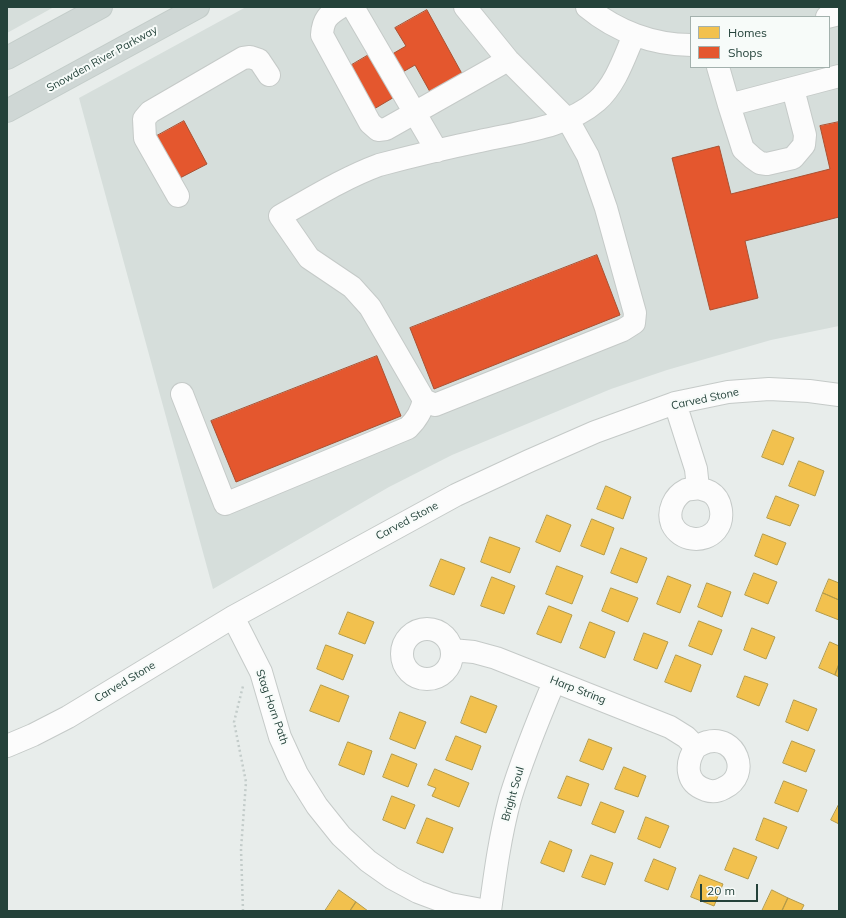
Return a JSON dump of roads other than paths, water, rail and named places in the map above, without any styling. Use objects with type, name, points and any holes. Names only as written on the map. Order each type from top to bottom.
[{"type":"main road","points":[[7,58],[101,7]]},
{"type":"main road","name":"Snowden River Parkway","points":[[7,111],[198,7]]},
{"type":"street","points":[[341,7],[329,16],[323,24],[322,35],[370,123],[378,130],[386,129],[508,60]]},
{"type":"street","points":[[353,7],[437,151]]},
{"type":"street","points":[[465,7],[508,60],[568,120],[588,156],[606,208],[635,313],[634,323],[623,330],[435,405],[424,400],[370,308],[352,287],[309,258],[280,216],[364,170],[379,165],[568,120],[597,100],[609,87],[618,73],[634,35]]},
{"type":"street","points":[[587,7],[611,24],[634,35],[671,44],[690,45]]},
{"type":"street","points":[[178,196],[145,138],[144,119],[150,112],[243,58],[250,57],[259,60],[269,75]]},
{"type":"street","points":[[718,68],[728,105],[744,149],[760,163],[767,164],[793,158],[804,145],[805,135],[793,89]]},
{"type":"street","points":[[728,105],[839,76]]},
{"type":"street","name":"Carved Stone","points":[[7,746],[33,735],[68,717],[233,617],[456,495],[528,461],[595,432],[675,403],[728,392],[769,389],[809,391],[839,395]]},
{"type":"street","points":[[182,394],[225,504],[408,428],[415,421],[424,400]]},
{"type":"street","points":[[675,403],[694,462],[698,488]]},
{"type":"street","name":"Stag Horn Path","points":[[233,617],[261,672],[280,737],[298,774],[316,806],[341,836],[368,861],[392,878],[418,892],[450,904],[488,911]]},
{"type":"street","name":"Harp String","points":[[452,650],[474,652],[496,658],[670,727],[686,737],[696,748]]},
{"type":"street","name":"Bright Soul","points":[[488,911],[500,842],[510,800],[525,752],[554,682]]}]
